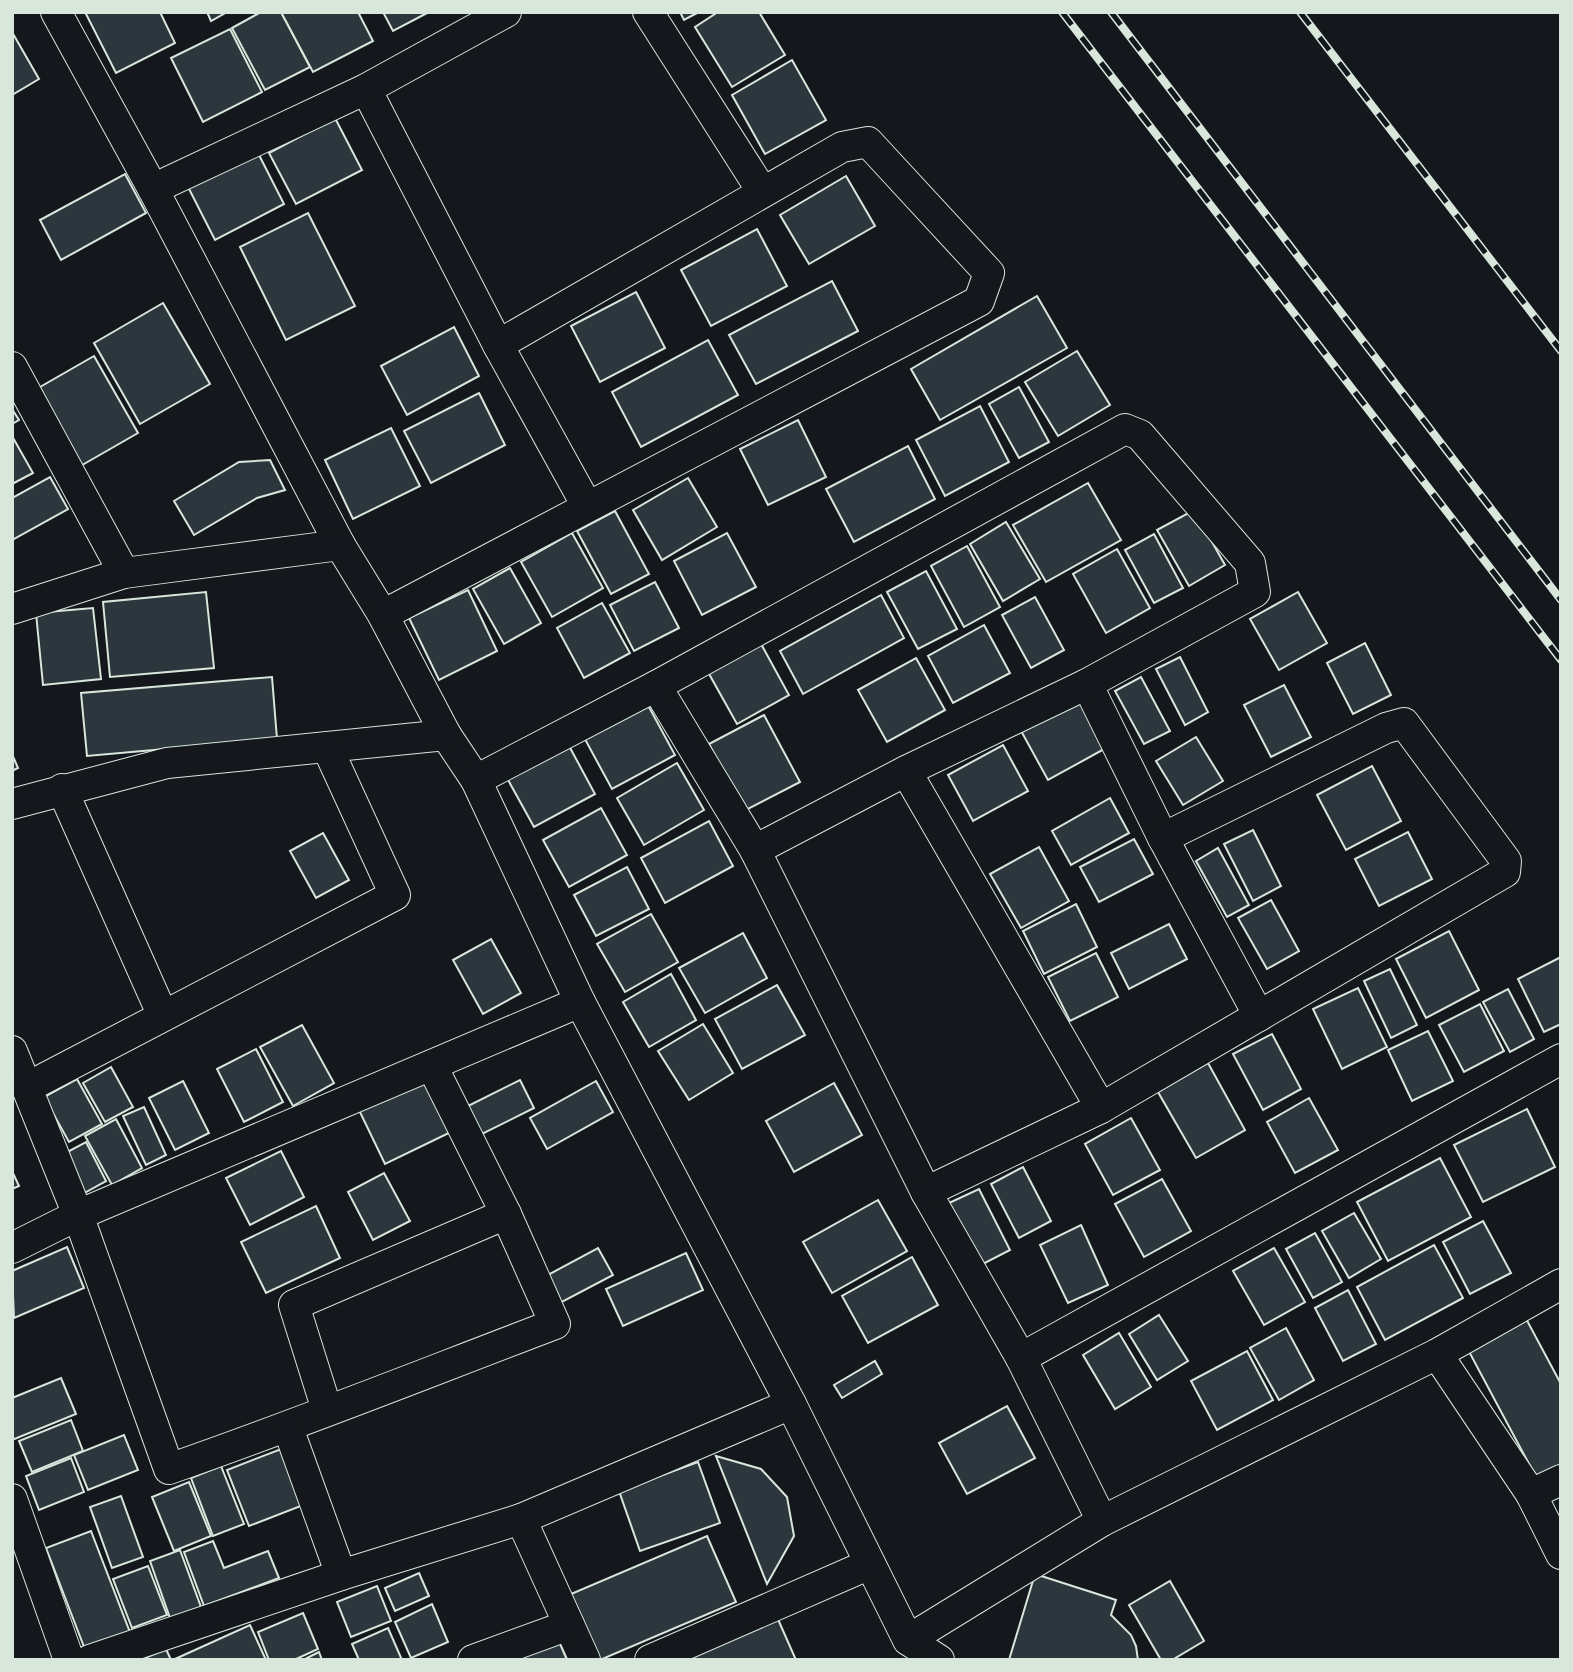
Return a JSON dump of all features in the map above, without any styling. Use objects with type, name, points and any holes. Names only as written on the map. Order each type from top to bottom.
[{"type":"street","points":[[56,12],[153,189],[340,545],[383,615],[446,735],[475,780],[580,1002],[791,1404],[908,1640],[939,1660]]},
{"type":"street","points":[[153,189],[366,89],[506,12]]},
{"type":"street","points":[[648,12],[762,191]]},
{"type":"street","points":[[366,89],[498,345],[587,506]]},
{"type":"street","points":[[383,615],[979,301],[989,273],[868,142],[842,147],[498,345]]},
{"type":"street","points":[[12,368],[124,573]]},
{"type":"street","points":[[475,780],[656,686],[1125,429],[1140,435],[1250,563],[1255,592],[1087,684],[906,771],[755,850]]},
{"type":"street","points":[[12,609],[124,573],[340,545]]},
{"type":"street","points":[[1087,684],[1163,838],[1259,1016]]},
{"type":"street","points":[[656,686],[755,850],[926,1192],[1021,1358],[1102,1521]]},
{"type":"street","points":[[926,1192],[1101,1108],[1505,872],[1506,861],[1404,723],[1386,728],[1163,838]]},
{"type":"street","points":[[12,804],[167,764],[446,735]]},
{"type":"street","points":[[27,1087],[395,895],[327,747]]},
{"type":"street","points":[[906,771],[1101,1108]]},
{"type":"street","points":[[62,789],[163,1016]]},
{"type":"street","points":[[12,1248],[78,1215],[580,1002]]},
{"type":"street","points":[[12,1051],[78,1215],[169,1469],[288,1428],[327,1410],[555,1324],[506,1214],[432,1066]]},
{"type":"street","points":[[1021,1358],[1561,1059]]},
{"type":"street","points":[[327,1410],[294,1305],[506,1214]]},
{"type":"street","points":[[908,1640],[1102,1521],[1437,1354],[1561,1284]]},
{"type":"street","points":[[1437,1354],[1531,1494],[1561,1553]]},
{"type":"street","points":[[90,1660],[341,1575],[521,1519],[791,1404]]},
{"type":"street","points":[[288,1428],[341,1575]]},
{"type":"street","points":[[1531,1494],[1561,1480]]},
{"type":"street","points":[[12,1499],[69,1660]]},
{"type":"street","points":[[521,1519],[585,1660]]},
{"type":"street","points":[[650,1660],[870,1564]]},
{"type":"street","points":[[473,1660],[569,1625]]},
{"type":"building","points":[[85,12],[160,12],[175,43],[116,73]]},
{"type":"building","points":[[207,12],[227,12],[211,21]]},
{"type":"building","points":[[261,12],[281,12],[310,67],[265,90],[232,28]]},
{"type":"building","points":[[281,12],[358,12],[373,41],[313,72]]},
{"type":"building","points":[[383,12],[429,12],[393,31]]},
{"type":"building","points":[[680,12],[699,12],[684,20]]},
{"type":"building","points":[[718,12],[759,12],[785,55],[732,87],[695,27]]},
{"type":"building","points":[[230,29],[262,92],[203,122],[171,58]]},
{"type":"building","points":[[12,32],[39,79],[12,95]]},
{"type":"building","points":[[792,60],[826,120],[765,154],[732,95]]},
{"type":"building","points":[[335,118],[362,170],[296,204],[269,153]]},
{"type":"building","points":[[257,151],[284,204],[215,240],[188,187]]},
{"type":"building","points":[[125,174],[146,213],[61,260],[40,220]]},
{"type":"building","points":[[846,176],[875,226],[809,264],[780,215]]},
{"type":"building","points":[[308,213],[355,306],[286,340],[240,247]]},
{"type":"building","points":[[757,229],[787,286],[711,326],[681,270]]},
{"type":"building","points":[[832,281],[858,331],[756,384],[729,335]]},
{"type":"building","points":[[636,292],[665,348],[600,382],[571,326]]},
{"type":"building","points":[[1037,296],[1067,348],[940,420],[911,369]]},
{"type":"building","points":[[163,303],[210,384],[140,424],[94,343]]},
{"type":"building","points":[[454,327],[479,376],[407,415],[381,366]]},
{"type":"building","points":[[708,340],[738,395],[641,447],[612,392]]},
{"type":"building","points":[[1077,351],[1110,405],[1058,436],[1025,382]]},
{"type":"building","points":[[94,356],[138,433],[77,468],[33,391]]},
{"type":"building","points":[[1019,387],[1049,442],[1019,458],[989,404]]},
{"type":"building","points":[[479,393],[505,445],[431,483],[404,431]]},
{"type":"building","points":[[980,406],[1009,462],[945,496],[916,440]]},
{"type":"building","points":[[12,409],[19,420],[12,424]]},
{"type":"building","points":[[798,420],[826,477],[768,505],[740,449]]},
{"type":"building","points":[[391,428],[420,486],[353,519],[325,460]]},
{"type":"building","points":[[12,436],[33,473],[12,484]]},
{"type":"building","points":[[908,446],[935,499],[854,542],[826,489]]},
{"type":"building","points":[[270,460],[285,490],[257,498],[194,535],[174,501],[239,462]]},
{"type":"building","points":[[50,477],[68,509],[12,540],[12,498]]},
{"type":"building","points":[[688,478],[717,527],[662,560],[633,510]]},
{"type":"building","points":[[1088,483],[1121,540],[1046,582],[1013,525]]},
{"type":"building","points":[[1194,510],[1225,565],[1189,586],[1157,530]]},
{"type":"building","points":[[615,511],[649,574],[611,594],[577,531]]},
{"type":"building","points":[[1006,522],[1040,579],[1003,601],[970,544]]},
{"type":"building","points":[[572,533],[603,588],[552,617],[521,562]]},
{"type":"building","points":[[727,533],[756,587],[702,615],[674,561]]},
{"type":"building","points":[[1154,534],[1183,588],[1154,603],[1125,550]]},
{"type":"building","points":[[967,546],[1000,607],[964,627],[931,566]]},
{"type":"building","points":[[1117,549],[1150,608],[1106,633],[1073,574]]},
{"type":"building","points":[[510,568],[541,623],[504,644],[473,589]]},
{"type":"building","points":[[926,571],[957,629],[918,649],[887,592]]},
{"type":"building","points":[[655,582],[679,628],[634,651],[610,605]]},
{"type":"building","points":[[468,590],[497,651],[439,680],[409,618]]},
{"type":"building","points":[[206,592],[214,668],[110,677],[103,602]]},
{"type":"building","points":[[1298,592],[1327,643],[1279,670],[1250,619]]},
{"type":"building","points":[[881,595],[904,638],[803,694],[780,651]]},
{"type":"building","points":[[1035,597],[1064,650],[1031,668],[1002,615]]},
{"type":"building","points":[[602,603],[630,653],[584,678],[557,628]]},
{"type":"building","points":[[93,608],[101,679],[43,685],[36,613]]},
{"type":"building","points":[[984,625],[1010,673],[953,703],[928,656]]},
{"type":"building","points":[[760,642],[789,695],[737,724],[708,672]]},
{"type":"building","points":[[1365,643],[1391,695],[1353,714],[1327,663]]},
{"type":"building","points":[[1180,657],[1208,712],[1185,725],[1156,669]]},
{"type":"building","points":[[916,658],[945,710],[887,742],[858,690]]},
{"type":"building","points":[[272,677],[277,739],[87,756],[81,693]]},
{"type":"building","points":[[1141,677],[1170,731],[1144,744],[1115,691]]},
{"type":"building","points":[[1284,685],[1311,737],[1271,757],[1244,705]]},
{"type":"building","points":[[643,696],[675,755],[612,789],[580,730]]},
{"type":"building","points":[[1079,697],[1106,748],[1048,780],[1020,729]]},
{"type":"building","points":[[764,715],[800,782],[744,811],[709,744]]},
{"type":"building","points":[[1196,737],[1223,781],[1183,805],[1156,761]]},
{"type":"building","points":[[568,744],[595,794],[534,827],[507,778]]},
{"type":"building","points":[[1003,745],[1028,791],[973,821],[948,775]]},
{"type":"building","points":[[12,754],[18,768],[12,771]]},
{"type":"building","points":[[677,763],[704,810],[644,845],[617,798]]},
{"type":"building","points":[[1372,766],[1401,821],[1346,850],[1317,795]]},
{"type":"building","points":[[1110,798],[1129,833],[1071,865],[1052,831]]},
{"type":"building","points":[[601,808],[627,855],[569,887],[543,840]]},
{"type":"building","points":[[709,821],[733,866],[665,903],[641,858]]},
{"type":"building","points":[[1253,830],[1281,886],[1253,901],[1224,844]]},
{"type":"building","points":[[1408,832],[1432,879],[1379,906],[1355,859]]},
{"type":"building","points":[[323,833],[349,880],[316,898],[290,851]]},
{"type":"building","points":[[1134,839],[1153,874],[1099,902],[1080,867]]},
{"type":"building","points":[[1039,847],[1069,901],[1021,928],[990,874]]},
{"type":"building","points":[[1218,848],[1249,905],[1227,917],[1196,861]]},
{"type":"building","points":[[627,867],[649,909],[596,936],[574,895]]},
{"type":"building","points":[[1271,900],[1299,951],[1267,969],[1238,918]]},
{"type":"building","points":[[1076,904],[1097,947],[1044,974],[1023,931]]},
{"type":"building","points":[[651,914],[678,962],[625,992],[597,944]]},
{"type":"building","points":[[1169,924],[1187,959],[1129,989],[1111,953]]},
{"type":"building","points":[[1449,931],[1479,990],[1426,1018],[1396,959]]},
{"type":"building","points":[[743,933],[767,978],[705,1013],[679,968]]},
{"type":"building","points":[[491,939],[521,993],[483,1014],[453,960]]},
{"type":"building","points":[[1096,953],[1118,997],[1070,1021],[1048,977]]},
{"type":"building","points":[[1561,957],[1561,1024],[1544,1032],[1518,979]]},
{"type":"building","points":[[1390,969],[1417,1025],[1391,1038],[1364,981]]},
{"type":"building","points":[[671,974],[696,1020],[649,1047],[623,1002]]},
{"type":"building","points":[[777,985],[805,1035],[742,1069],[715,1019]]},
{"type":"building","points":[[1358,988],[1387,1047],[1342,1069],[1313,1009]]},
{"type":"building","points":[[1508,989],[1534,1039],[1510,1052],[1483,1002]]},
{"type":"building","points":[[1480,1004],[1504,1051],[1464,1072],[1439,1025]]},
{"type":"building","points":[[703,1024],[733,1073],[689,1100],[658,1051]]},
{"type":"building","points":[[302,1025],[334,1083],[293,1106],[260,1047]]},
{"type":"building","points":[[1428,1031],[1453,1081],[1412,1101],[1388,1050]]},
{"type":"building","points":[[1272,1034],[1301,1089],[1263,1110],[1233,1054]]},
{"type":"building","points":[[256,1049],[283,1102],[244,1122],[217,1069]]},
{"type":"building","points":[[1208,1063],[1245,1130],[1196,1158],[1158,1092]]},
{"type":"building","points":[[111,1067],[133,1107],[105,1122],[83,1083]]},
{"type":"building","points":[[426,1075],[453,1131],[385,1164],[358,1108]]},
{"type":"building","points":[[77,1079],[102,1124],[69,1142],[44,1097]]},
{"type":"building","points":[[520,1080],[534,1108],[480,1135],[466,1107]]},
{"type":"building","points":[[183,1081],[209,1133],[175,1150],[149,1098]]},
{"type":"building","points":[[596,1081],[613,1112],[547,1149],[530,1118]]},
{"type":"building","points":[[834,1083],[862,1135],[794,1172],[766,1121]]},
{"type":"building","points":[[1309,1098],[1338,1150],[1295,1173],[1267,1122]]},
{"type":"building","points":[[144,1107],[166,1155],[146,1165],[123,1116]]},
{"type":"building","points":[[1527,1109],[1555,1167],[1483,1202],[1454,1145]]},
{"type":"building","points":[[1131,1118],[1160,1170],[1113,1195],[1085,1144]]},
{"type":"building","points":[[116,1119],[142,1168],[112,1185],[85,1136]]},
{"type":"building","points":[[86,1142],[106,1181],[79,1196],[58,1157]]},
{"type":"building","points":[[281,1151],[304,1197],[250,1225],[226,1178]]},
{"type":"building","points":[[1440,1158],[1471,1217],[1388,1261],[1357,1202]]},
{"type":"building","points":[[1023,1167],[1051,1221],[1019,1238],[991,1184]]},
{"type":"building","points":[[12,1171],[19,1186],[12,1189]]},
{"type":"building","points":[[384,1173],[410,1221],[373,1240],[348,1192]]},
{"type":"building","points":[[1162,1179],[1191,1231],[1144,1257],[1115,1204]]},
{"type":"building","points":[[979,1189],[1010,1250],[981,1265],[949,1203]]},
{"type":"building","points":[[878,1200],[907,1251],[832,1293],[803,1242]]},
{"type":"building","points":[[316,1206],[340,1258],[266,1293],[241,1242]]},
{"type":"building","points":[[1354,1213],[1381,1259],[1349,1278],[1322,1231]]},
{"type":"building","points":[[1483,1221],[1511,1273],[1470,1294],[1443,1242]]},
{"type":"building","points":[[1081,1225],[1108,1285],[1068,1303],[1040,1245]]},
{"type":"building","points":[[1315,1233],[1342,1282],[1313,1298],[1286,1249]]},
{"type":"building","points":[[1434,1245],[1463,1298],[1385,1340],[1357,1287]]},
{"type":"building","points":[[67,1247],[84,1288],[14,1318],[12,1271]]},
{"type":"building","points":[[598,1248],[613,1275],[560,1303],[546,1276]]},
{"type":"building","points":[[1274,1248],[1305,1302],[1264,1325],[1233,1271]]},
{"type":"building","points":[[686,1253],[703,1290],[623,1326],[606,1289]]},
{"type":"building","points":[[912,1257],[938,1305],[868,1343],[842,1296]]},
{"type":"building","points":[[1348,1290],[1376,1344],[1343,1361],[1315,1308]]},
{"type":"building","points":[[1159,1315],[1188,1361],[1157,1380],[1129,1334]]},
{"type":"building","points":[[1524,1315],[1561,1384],[1561,1464],[1536,1477],[1466,1346]]},
{"type":"building","points":[[1286,1328],[1314,1380],[1279,1400],[1250,1348]]},
{"type":"building","points":[[1119,1333],[1151,1387],[1115,1409],[1083,1355]]},
{"type":"building","points":[[1247,1351],[1273,1400],[1217,1430],[1191,1381]]},
{"type":"building","points":[[875,1361],[882,1374],[842,1398],[834,1385]]},
{"type":"building","points":[[61,1378],[76,1414],[12,1440],[12,1398]]},
{"type":"building","points":[[1007,1406],[1035,1458],[967,1494],[939,1443]]},
{"type":"building","points":[[71,1420],[83,1451],[32,1472],[19,1441]]},
{"type":"building","points":[[124,1435],[138,1470],[88,1490],[74,1455]]},
{"type":"building","points":[[289,1446],[311,1502],[249,1526],[227,1470]]},
{"type":"building","points":[[716,1456],[761,1469],[787,1497],[794,1536],[767,1584]]},
{"type":"building","points":[[71,1458],[84,1492],[39,1510],[26,1476]]},
{"type":"building","points":[[698,1462],[720,1523],[640,1551],[619,1491]]},
{"type":"building","points":[[221,1466],[244,1524],[213,1536],[191,1478]]},
{"type":"building","points":[[189,1482],[211,1536],[174,1551],[152,1497]]},
{"type":"building","points":[[121,1496],[143,1557],[112,1568],[90,1507]]},
{"type":"building","points":[[91,1531],[131,1635],[86,1652],[46,1548]]},
{"type":"building","points":[[707,1536],[736,1602],[600,1660],[571,1594]]},
{"type":"building","points":[[213,1541],[224,1568],[268,1551],[279,1578],[204,1606],[184,1552]]},
{"type":"building","points":[[180,1550],[201,1607],[170,1618],[150,1561]]},
{"type":"building","points":[[148,1566],[167,1615],[132,1628],[113,1579]]},
{"type":"building","points":[[419,1573],[429,1596],[395,1611],[385,1588]]},
{"type":"building","points":[[1035,1574],[1116,1600],[1111,1615],[1131,1635],[1138,1660],[1009,1660]]},
{"type":"building","points":[[1170,1581],[1204,1641],[1172,1660],[1161,1660],[1129,1605]]},
{"type":"building","points":[[377,1586],[391,1621],[351,1637],[337,1602]]},
{"type":"building","points":[[432,1604],[448,1642],[411,1658],[395,1622]]},
{"type":"building","points":[[303,1613],[318,1649],[294,1660],[269,1660],[258,1632]]},
{"type":"building","points":[[777,1617],[796,1660],[692,1660],[689,1654]]},
{"type":"building","points":[[250,1625],[266,1660],[175,1659]]},
{"type":"building","points":[[388,1628],[402,1660],[359,1660],[352,1644]]},
{"type":"building","points":[[558,1639],[567,1660],[509,1660]]},
{"type":"building","points":[[166,1649],[171,1660],[140,1660]]},
{"type":"building","points":[[319,1652],[322,1660],[303,1660]]},
{"type":"railway","points":[[1062,12],[1561,660]]},
{"type":"railway","points":[[1111,12],[1561,600]]},
{"type":"railway","points":[[1300,12],[1561,351]]}]
